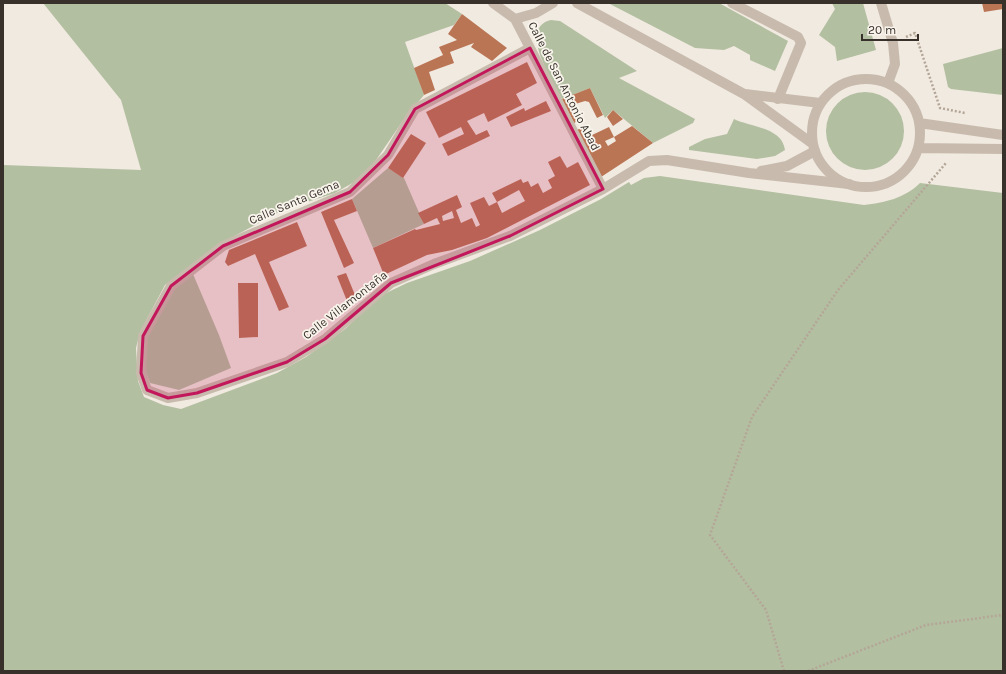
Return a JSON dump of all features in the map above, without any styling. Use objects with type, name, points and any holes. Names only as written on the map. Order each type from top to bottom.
[{"type":"street","name":"Calle de San Antonio Abad","points":[[493,3],[515,19],[603,189]]},
{"type":"street","points":[[515,19],[536,13],[553,3]]},
{"type":"street","points":[[577,3],[744,94],[814,148]]},
{"type":"street","points":[[732,3],[798,37],[801,43],[778,99]]},
{"type":"street","points":[[881,3],[893,43],[895,64],[888,83]]},
{"type":"street","name":"Calle Santa Gema","points":[[171,286],[224,246],[350,192],[388,155],[415,109],[530,48]]},
{"type":"street","points":[[870,78],[888,83],[903,92],[914,106],[919,123],[918,148],[906,169],[885,183],[861,186],[849,184],[834,177],[823,165],[814,148],[812,130],[814,116],[820,103],[833,89],[851,80],[870,78]]},
{"type":"street","points":[[744,94],[820,103]]},
{"type":"street","points":[[919,123],[1003,134]]},
{"type":"street","name":"Calle Villamontaña","points":[[749,173],[787,166],[814,148]]},
{"type":"street","points":[[918,148],[1003,149]]},
{"type":"street","name":"Calle Villamontaña","points":[[171,286],[143,336],[141,373],[148,390],[168,398],[197,393],[287,362],[325,339],[391,283],[434,264],[510,236],[603,189],[649,161],[667,160],[749,173],[849,184]]},
{"type":"path","points":[[893,43],[914,33],[940,108],[970,114]]},
{"type":"path","points":[[784,671],[766,610],[710,535],[752,417],[838,290],[958,149]]},
{"type":"path","points":[[808,671],[926,625],[1003,615]]},
{"type":"highlighted area","points":[[530,48],[603,189],[510,236],[391,283],[325,339],[287,362],[197,393],[168,398],[147,390],[141,373],[143,336],[171,286],[223,246],[350,192],[388,155],[415,109]]},
{"type":"green space","points":[[43,3],[445,3],[462,14],[454,25],[405,42],[424,95],[402,122],[372,166],[356,181],[335,193],[283,210],[229,239],[165,285],[140,332],[136,348],[138,381],[144,397],[163,405],[181,409],[277,373],[306,357],[345,329],[380,296],[407,283],[470,261],[540,230],[601,199],[629,182],[631,185],[644,178],[660,176],[864,205],[894,199],[908,192],[920,183],[1003,193],[1003,671],[3,671],[3,165],[141,170],[121,100]]},
{"type":"green space","points":[[608,3],[719,3],[788,41],[775,71],[750,60],[750,55],[734,46],[724,50],[695,48]]},
{"type":"green space","points":[[832,3],[863,3],[876,50],[837,61],[835,47],[819,35],[835,9]]},
{"type":"green space","points":[[551,20],[560,21],[637,71],[619,78],[695,119],[693,123],[653,143],[613,110],[605,118],[590,88],[562,99],[540,56],[537,44],[537,33],[541,25]]},
{"type":"green space","points":[[1003,48],[1003,95],[951,89],[948,87],[943,64]]},
{"type":"green space","points":[[865,92],[880,95],[887,99],[897,109],[901,116],[904,131],[901,146],[897,153],[887,163],[880,167],[865,170],[850,167],[843,163],[833,153],[829,146],[826,131],[829,116],[833,109],[843,99],[850,95]]},
{"type":"green space","points":[[734,119],[772,132],[783,142],[785,150],[775,156],[757,159],[689,150],[689,147],[705,139],[727,134]]},
{"type":"green space","points":[[388,168],[404,178],[424,224],[373,248],[352,199]]},
{"type":"green space","points":[[193,274],[219,335],[231,368],[179,390],[150,383],[142,362],[145,340],[171,291]]},
{"type":"building","points":[[982,3],[1003,3],[1003,9],[984,12]]},
{"type":"building","points":[[462,14],[507,48],[492,61],[471,47],[474,43],[450,52],[454,63],[429,72],[435,90],[424,95],[414,68],[443,55],[439,47],[457,40],[448,34]]},
{"type":"building","points":[[527,62],[537,83],[516,94],[522,105],[488,122],[484,113],[467,121],[476,135],[487,130],[490,136],[448,156],[442,144],[464,134],[461,127],[439,138],[426,112]]},
{"type":"building","points":[[590,88],[603,115],[597,118],[589,102],[585,101],[572,105],[577,115],[579,114],[581,119],[574,123],[562,99]]},
{"type":"building","points":[[546,101],[551,111],[511,127],[506,117],[524,108],[525,111]]},
{"type":"building","points":[[613,110],[623,119],[613,126],[607,117]]},
{"type":"building","points":[[585,126],[590,136],[609,127],[614,137],[632,126],[653,143],[601,177],[577,130]],"holes":[[[614,137],[616,141],[608,146],[605,141]]]},
{"type":"building","points":[[411,134],[426,143],[403,178],[388,168]]},
{"type":"building","points":[[560,156],[567,168],[578,162],[590,185],[487,238],[452,250],[427,255],[384,275],[373,248],[415,229],[440,224],[437,218],[424,224],[418,213],[457,195],[462,207],[456,210],[461,223],[472,218],[476,227],[480,225],[470,203],[484,197],[489,206],[497,202],[492,193],[521,179],[523,183],[528,181],[531,187],[538,183],[543,193],[552,188],[548,180],[555,176],[548,162]],"holes":[[[519,190],[525,201],[502,213],[497,202]],[[452,211],[454,218],[443,221],[442,216]]]},
{"type":"building","points":[[352,199],[357,211],[334,220],[354,263],[344,268],[321,212]]},
{"type":"building","points":[[297,222],[307,246],[269,262],[289,307],[279,311],[255,254],[228,266],[225,262],[229,250]]},
{"type":"building","points":[[346,273],[355,295],[347,301],[337,276]]},
{"type":"building","points":[[238,283],[258,283],[258,337],[239,338]]}]
